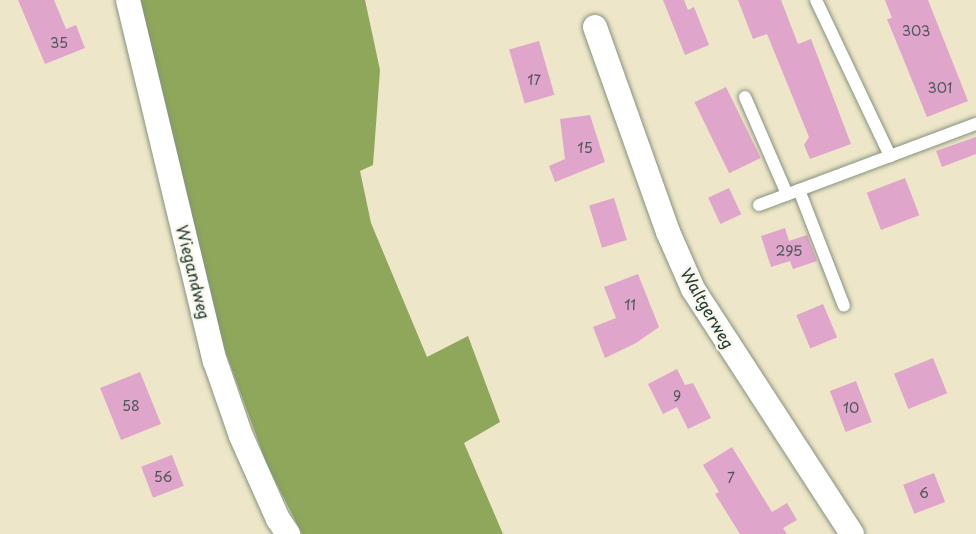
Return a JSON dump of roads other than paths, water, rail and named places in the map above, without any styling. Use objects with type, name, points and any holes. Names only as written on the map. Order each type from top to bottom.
[{"type":"street","name":"Wiegandweg","points":[[128,0],[215,361],[241,436],[278,519],[288,534]]},
{"type":"street","name":"Waltgerweg","points":[[596,27],[668,232],[693,289],[852,534]]},
{"type":"lane","points":[[816,0],[890,156]]},
{"type":"lane","points":[[746,97],[793,192],[844,306]]},
{"type":"lane","points":[[759,205],[976,124]]}]
